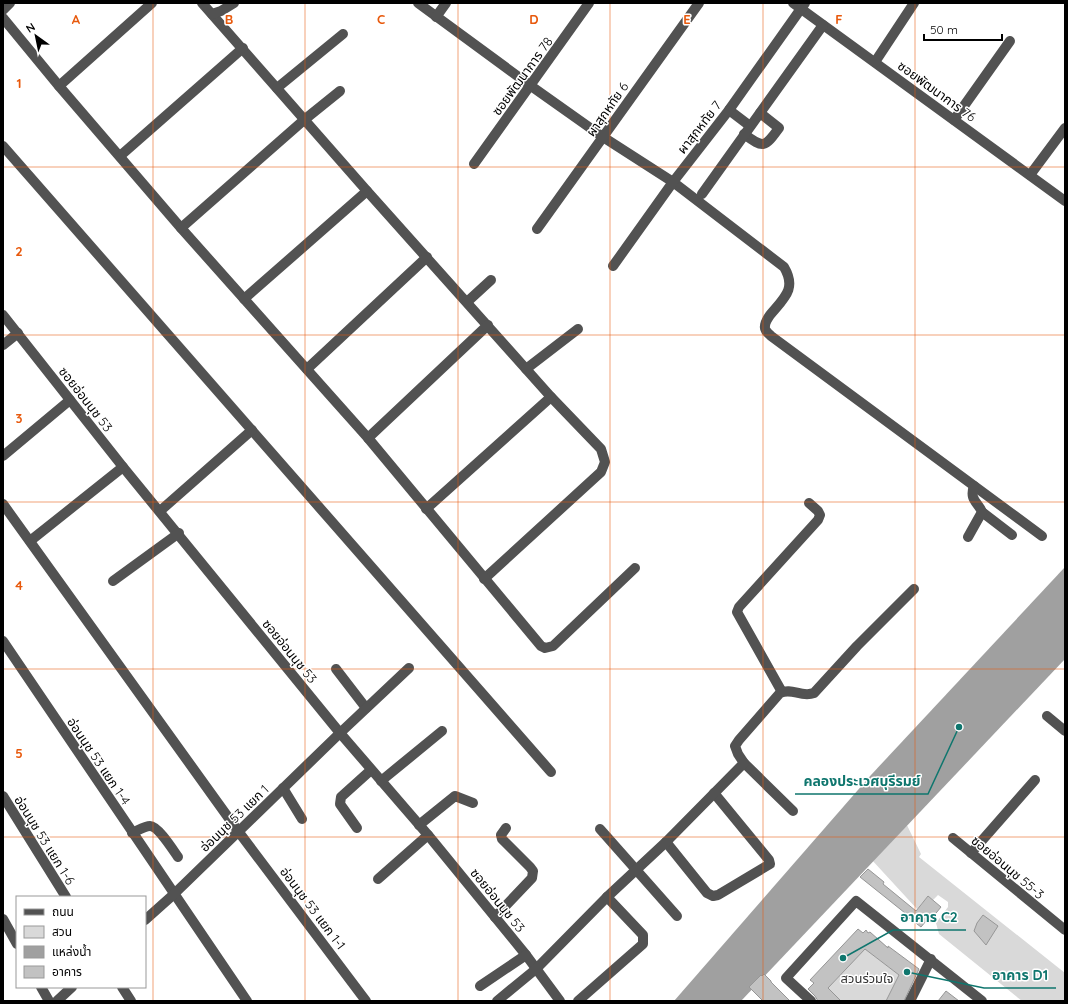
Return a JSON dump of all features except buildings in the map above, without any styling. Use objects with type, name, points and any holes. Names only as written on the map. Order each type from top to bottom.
[{"type":"street","points":[[3,10],[10,3]]},
{"type":"street","points":[[59,86],[152,3]]},
{"type":"street","points":[[202,3],[243,48],[304,120],[551,397],[601,449],[605,462],[601,472],[484,579]]},
{"type":"street","points":[[212,14],[221,12],[234,3]]},
{"type":"street","points":[[418,3],[603,137],[673,182],[784,267],[789,275],[790,282],[788,293],[766,320],[764,326],[766,331],[1042,536]]},
{"type":"street","points":[[436,17],[446,3]]},
{"type":"street","name":"ผาสุกหทัย 6","points":[[537,229],[699,3]]},
{"type":"street","points":[[875,62],[914,3]]},
{"type":"street","name":"ซอยพัฒนาการ 78","points":[[474,164],[531,86],[584,5]]},
{"type":"street","name":"ซอยพัฒนาการ 76","points":[[799,5],[823,25],[1065,201]]},
{"type":"street","name":"ผาสุกหทัย 7","points":[[613,266],[673,182],[729,110],[799,5]]},
{"type":"street","points":[[3,18],[59,86],[181,228],[368,438],[541,646],[545,648],[553,646],[635,568]]},
{"type":"street","points":[[702,194],[823,25]]},
{"type":"street","points":[[277,88],[343,34]]},
{"type":"street","points":[[954,120],[1010,41]]},
{"type":"street","points":[[120,156],[243,48]]},
{"type":"street","points":[[181,228],[304,120],[340,91]]},
{"type":"street","points":[[729,110],[757,143],[764,144],[770,142],[779,128],[760,113]]},
{"type":"street","points":[[1030,175],[1065,128]]},
{"type":"street","points":[[3,146],[551,772]]},
{"type":"street","points":[[244,299],[367,191]]},
{"type":"street","points":[[307,369],[427,257]]},
{"type":"street","points":[[467,302],[492,280]]},
{"type":"street","name":"ซอยอ่อนนุช 53","points":[[3,315],[123,466],[340,733],[428,835],[526,955],[558,1000]]},
{"type":"street","points":[[368,438],[488,325]]},
{"type":"street","points":[[526,369],[578,329]]},
{"type":"street","points":[[3,345],[18,333]]},
{"type":"street","points":[[426,509],[551,397]]},
{"type":"street","points":[[3,456],[70,400]]},
{"type":"street","points":[[160,511],[252,430]]},
{"type":"street","points":[[30,541],[123,466]]},
{"type":"street","points":[[974,486],[972,491],[973,500],[982,512],[1012,535]]},
{"type":"street","points":[[782,692],[737,612],[739,607],[818,520],[820,515],[818,511],[809,503]]},
{"type":"street","name":"อ่อนนุช 53 แยก 1-1","points":[[3,504],[238,831],[366,1001]]},
{"type":"street","points":[[968,537],[982,512]]},
{"type":"street","points":[[113,581],[178,533]]},
{"type":"street","points":[[793,811],[744,763],[735,746],[782,692],[794,692],[804,695],[814,693],[857,646],[914,589]]},
{"type":"street","name":"อ่อนนุช 53 แยก 1-4","points":[[3,641],[173,895],[247,1001]]},
{"type":"street","name":"อ่อนนุช 53 แยก 1","points":[[146,919],[173,895],[409,668]]},
{"type":"street","points":[[336,669],[366,708]]},
{"type":"street","points":[[1048,716],[1065,731]]},
{"type":"street","points":[[381,781],[442,731]]},
{"type":"street","points":[[497,1001],[536,969],[607,897],[666,842],[744,763]]},
{"type":"street","points":[[357,828],[340,804],[341,797],[371,770]]},
{"type":"street","points":[[971,853],[1035,780]]},
{"type":"street","points":[[283,788],[302,819]]},
{"type":"street","points":[[666,842],[707,893],[713,896],[718,895],[770,864],[769,860],[714,793]]},
{"type":"street","name":"อ่อนนุช 53 แยก 1-6","points":[[3,796],[65,896]]},
{"type":"street","points":[[419,825],[454,796],[473,803]]},
{"type":"street","points":[[132,833],[152,826],[157,829],[178,857]]},
{"type":"street","points":[[495,917],[532,878],[533,871],[530,866],[502,839],[501,835],[506,828]]},
{"type":"street","points":[[600,829],[677,916]]},
{"type":"street","points":[[378,879],[428,835]]},
{"type":"street","name":"ซอยอ่อนนุช 55-3","points":[[953,838],[1065,930]]},
{"type":"street","points":[[578,1001],[643,944],[643,935],[607,897]]},
{"type":"street","points":[[811,1001],[786,978],[856,901],[982,1001]]},
{"type":"street","points":[[3,919],[16,942]]},
{"type":"street","points":[[480,986],[526,955]]},
{"type":"street","points":[[910,1001],[931,959]]},
{"type":"street","points":[[42,988],[49,1001]]},
{"type":"street","points":[[57,1001],[71,988]]},
{"type":"street","points":[[123,988],[131,1001]]},
{"type":"green space","points":[[904,819],[921,854],[919,857],[1065,973],[1065,1001],[1022,1001],[939,934],[936,923],[948,907],[948,902],[938,895],[933,900],[928,896],[917,909],[871,859]]},
{"type":"green space","name":"สวนร่วมใจ","points":[[876,937],[888,948],[874,956],[899,975],[886,1001],[841,1001],[828,988]]},
{"type":"water","points":[[1065,567],[1065,659],[741,1001],[674,1001],[871,775]]},
{"type":"place","name":"คลองประเวศบุรีรมย์","points":[[959,727]]},
{"type":"place","name":"อาคาร C2","points":[[843,958]]},
{"type":"place","name":"อาคาร D1","points":[[907,972]]}]
